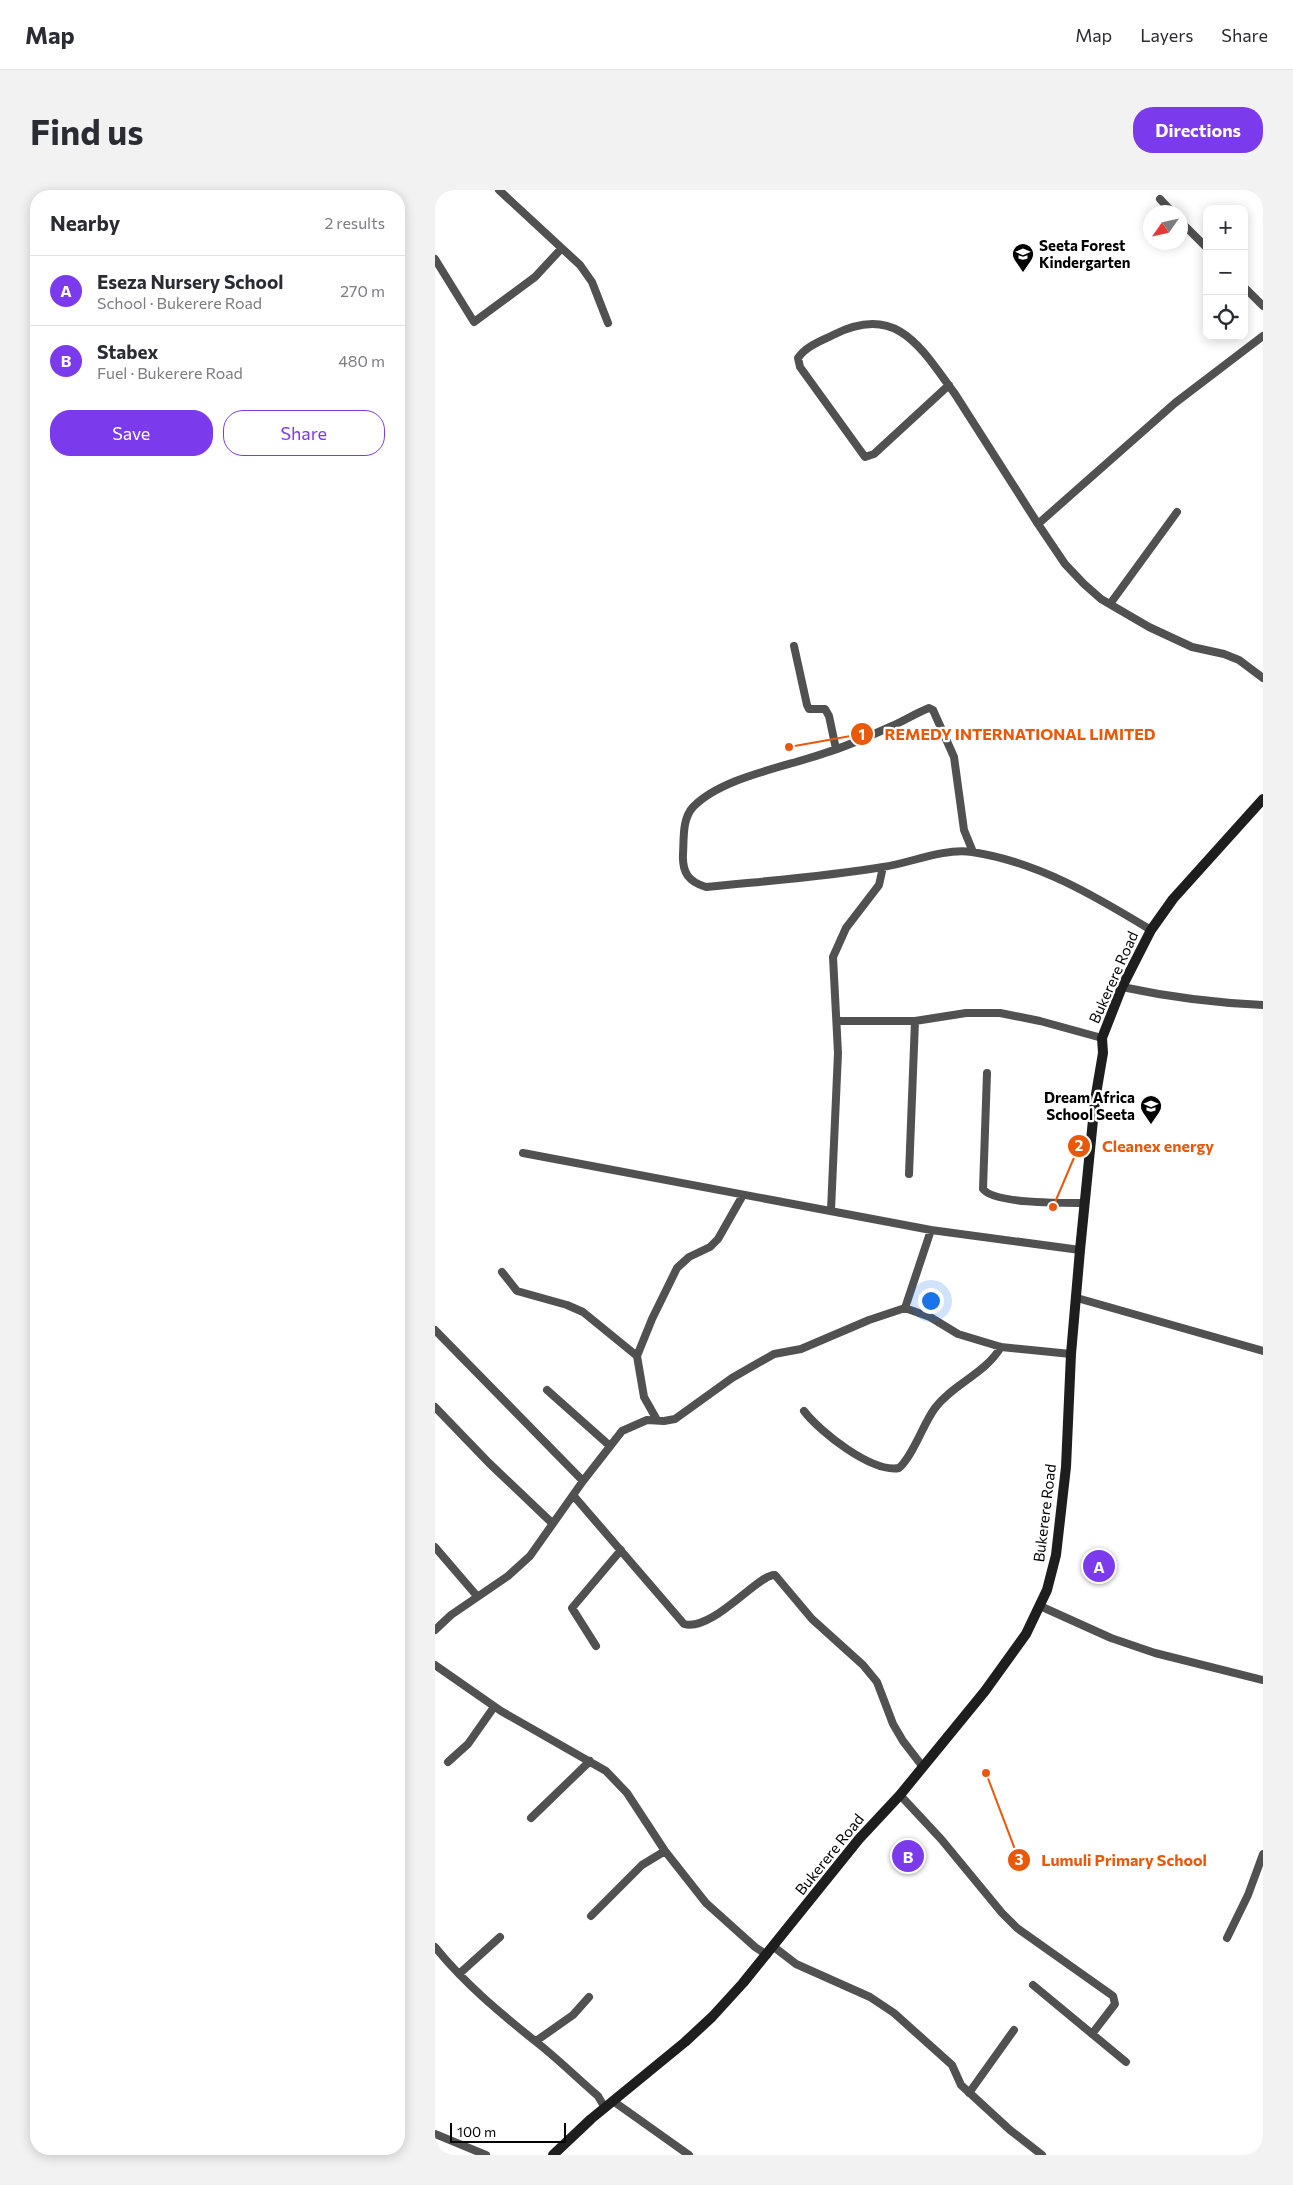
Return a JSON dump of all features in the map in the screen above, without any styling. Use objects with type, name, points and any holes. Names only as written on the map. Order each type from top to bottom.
[{"type":"main road","name":"Bukerere Road","points":[[553,2155],[561,2146],[712,2017],[770,1951],[859,1840],[900,1795],[1009,1660],[1040,1606],[1056,1555],[1061,1521],[1066,1467],[1071,1354],[1095,1100],[1103,1053],[1102,1038],[1122,987],[1151,930],[1173,899],[1263,799]]},
{"type":"street","points":[[499,190],[561,250],[580,265],[592,282],[608,323]]},
{"type":"street","points":[[1160,198],[1166,205]]},
{"type":"street","points":[[1188,229],[1203,244]]},
{"type":"street","points":[[435,259],[474,322],[535,277],[561,250]]},
{"type":"street","points":[[1248,291],[1263,306]]},
{"type":"street","points":[[949,385],[874,454],[865,457],[800,367],[798,358],[810,346],[849,326],[878,323],[893,326],[907,336],[926,356],[949,385],[1065,564],[1084,584],[1110,604],[1182,643],[1239,660],[1263,678]]},
{"type":"street","points":[[1038,524],[1175,403],[1263,336]]},
{"type":"street","points":[[1110,604],[1177,512]]},
{"type":"street","points":[[794,646],[807,705],[809,709],[825,709],[829,716],[836,749]]},
{"type":"street","points":[[973,852],[964,830],[954,757],[932,709],[927,708],[893,726],[836,749],[767,770],[725,786],[694,806],[687,814],[682,863],[685,873],[695,884],[706,888],[883,867],[950,853],[973,852],[1043,871],[1063,879],[1151,930]]},
{"type":"street","points":[[831,1210],[838,1053],[833,957],[846,928],[879,885],[883,867]]},
{"type":"street","points":[[1122,987],[1160,995],[1229,1004],[1263,1005]]},
{"type":"street","points":[[837,1021],[915,1021],[966,1013],[1000,1013],[1048,1023],[1102,1038]]},
{"type":"street","points":[[909,1174],[915,1021]]},
{"type":"street","points":[[987,1073],[983,1189],[989,1194],[1027,1202],[1085,1203]]},
{"type":"street","points":[[523,1154],[931,1230],[1080,1250]]},
{"type":"street","points":[[657,1420],[645,1397],[637,1356],[652,1319],[677,1268],[689,1257],[710,1247],[718,1239],[743,1195]]},
{"type":"street","points":[[905,1308],[931,1230]]},
{"type":"street","points":[[502,1272],[517,1291],[567,1305],[583,1312],[637,1356]]},
{"type":"street","points":[[1077,1298],[1263,1351]]},
{"type":"street","points":[[435,1630],[451,1615],[520,1566],[530,1556],[552,1523],[622,1431],[641,1422],[675,1419],[732,1378],[773,1354],[801,1349],[878,1316],[905,1308],[930,1317],[958,1334],[1001,1347],[1071,1354]]},
{"type":"street","points":[[435,1330],[583,1481]]},
{"type":"street","points":[[804,1411],[813,1423],[851,1452],[889,1470],[899,1468],[936,1407],[950,1394],[984,1369],[994,1359],[1001,1347]]},
{"type":"street","points":[[547,1390],[610,1446]]},
{"type":"street","points":[[435,1407],[489,1463],[552,1523]]},
{"type":"street","points":[[573,1495],[684,1624],[698,1625],[736,1602],[765,1577],[775,1575],[812,1619],[863,1665],[877,1682],[893,1724],[903,1741],[923,1767]]},
{"type":"street","points":[[435,1547],[477,1596]]},
{"type":"street","points":[[596,1646],[572,1608],[621,1550]]},
{"type":"street","points":[[1040,1606],[1111,1638],[1155,1653],[1263,1680]]},
{"type":"street","points":[[435,1665],[494,1707],[606,1771],[627,1793],[665,1851],[706,1903],[770,1951],[870,1997],[889,2010],[952,2064],[961,2086],[1010,2130],[1042,2155]]},
{"type":"street","points":[[448,1762],[468,1744],[494,1707]]},
{"type":"street","points":[[531,1818],[590,1762]]},
{"type":"street","points":[[900,1795],[1017,1928],[1113,1996],[1115,2004],[1092,2034]]},
{"type":"street","points":[[591,1916],[642,1865],[665,1851]]},
{"type":"street","points":[[1227,1938],[1248,1895],[1263,1854]]},
{"type":"street","points":[[459,1974],[500,1937]]},
{"type":"street","points":[[437,1953],[509,2021],[536,2041],[609,2105],[689,2155]]},
{"type":"street","points":[[1033,1985],[1126,2062]]},
{"type":"street","points":[[536,2041],[573,2015],[589,1997]]},
{"type":"street","points":[[969,2093],[1014,2030]]},
{"type":"street","points":[[435,2134],[486,2155]]},
{"type":"street","points":[[561,2146],[567,2155]]},
{"type":"place","name":"Seeta Forest Kindergarten","points":[[1023,273]]},
{"type":"place","name":"REMEDY INTERNATIONAL LIMITED","points":[[789,747]]},
{"type":"place","name":"Dream Africa School Seeta","points":[[1151,1125]]},
{"type":"place","name":"Cleanex energy","points":[[1053,1207]]},
{"type":"place","name":"Eseza Nursery School","points":[[1099,1566]]},
{"type":"place","name":"Lumuli Primary School","points":[[986,1773]]},
{"type":"place","name":"Stabex","points":[[908,1856]]}]
